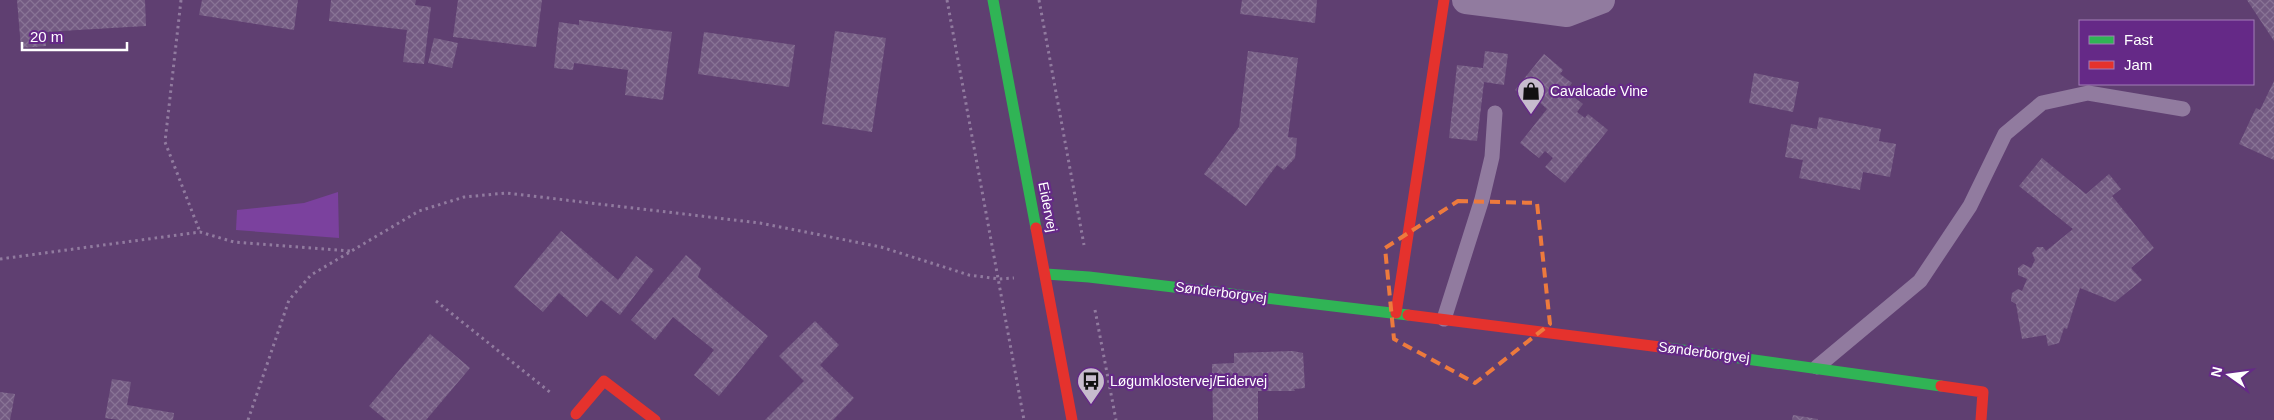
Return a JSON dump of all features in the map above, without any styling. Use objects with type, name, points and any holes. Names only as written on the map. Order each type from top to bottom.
[{"type":"street","name":"Eidervej","points":[[993,0],[1072,420]]},
{"type":"street","points":[[1396,313],[1444,0]]},
{"type":"street","points":[[1466,0],[1567,13],[1601,0]]},
{"type":"street","name":"Sønderborgvej","points":[[1046,274],[1089,277],[1444,319],[1818,367],[1984,392],[1981,420]]},
{"type":"street","points":[[576,414],[604,381],[655,420]]},
{"type":"lane","points":[[1818,367],[1920,281],[1970,206],[2005,134],[2042,103],[2088,93],[2183,109]]},
{"type":"lane","points":[[1444,319],[1482,199],[1492,158],[1495,113]]},
{"type":"path","points":[[181,0],[164,142],[200,232]]},
{"type":"path","points":[[947,0],[1024,420]]},
{"type":"path","points":[[1039,0],[1116,420]]},
{"type":"path","points":[[248,420],[288,300],[311,275],[419,211],[464,197],[506,193],[760,223],[880,247],[969,275],[999,279]]},
{"type":"path","points":[[0,259],[200,232],[234,242],[351,251]]},
{"type":"path","points":[[436,301],[576,414]]},
{"type":"highlighted area","points":[[1458,201],[1537,203],[1550,324],[1475,383],[1394,339],[1385,248]]},
{"type":"shaded area","points":[[338,192],[339,238],[236,230],[237,210],[304,203]]},
{"type":"building","points":[[17,0],[145,0],[146,26],[44,32],[46,46],[21,48]]},
{"type":"building","points":[[202,0],[298,0],[294,30],[199,15]]},
{"type":"building","points":[[331,0],[416,0],[415,5],[431,7],[424,64],[403,62],[407,30],[329,21]]},
{"type":"building","points":[[458,0],[542,0],[536,47],[453,37]]},
{"type":"building","points":[[1242,0],[1317,0],[1315,23],[1240,14]]},
{"type":"building","points":[[2247,0],[2274,0],[2274,41]]},
{"type":"building","points":[[579,20],[672,32],[663,100],[625,95],[628,70],[574,63],[573,70],[554,68],[559,22],[579,25]]},
{"type":"building","points":[[835,31],[886,38],[872,132],[822,124]]},
{"type":"building","points":[[704,32],[795,45],[789,87],[698,74]]},
{"type":"building","points":[[434,38],[458,43],[452,68],[428,63]]},
{"type":"building","points":[[1248,51],[1298,58],[1288,137],[1297,138],[1295,158],[1284,170],[1277,165],[1246,206],[1204,174],[1239,127]]},
{"type":"building","points":[[1485,51],[1508,54],[1504,85],[1484,82],[1477,141],[1449,138],[1457,65],[1483,68]]},
{"type":"building","points":[[1544,54],[1563,70],[1560,74],[1572,83],[1566,91],[1583,104],[1577,112],[1585,118],[1588,114],[1608,130],[1565,183],[1545,167],[1553,158],[1545,151],[1539,158],[1520,143],[1547,109],[1538,101],[1534,106],[1515,90]]},
{"type":"building","points":[[1754,73],[1799,82],[1793,112],[1749,103]]},
{"type":"building","points":[[2274,81],[2274,160],[2239,144],[2256,108],[2260,110]]},
{"type":"building","points":[[1819,117],[1881,129],[1879,141],[1896,144],[1890,177],[1863,172],[1860,190],[1799,178],[1803,160],[1785,157],[1791,124],[1817,129]]},
{"type":"building","points":[[2042,158],[2086,194],[2109,174],[2121,189],[2112,196],[2154,248],[2131,268],[2142,280],[2115,302],[2080,288],[2067,329],[2064,328],[2059,343],[2048,346],[2046,335],[2022,339],[2016,304],[2011,301],[2012,293],[2018,289],[2022,291],[2027,279],[2018,275],[2018,268],[2023,264],[2031,268],[2035,260],[2032,253],[2037,247],[2043,247],[2046,251],[2073,229],[2019,186]]},
{"type":"building","points":[[561,231],[618,280],[636,256],[654,270],[620,315],[601,300],[587,317],[559,293],[543,312],[514,287]]},
{"type":"building","points":[[686,255],[701,268],[698,277],[768,336],[719,396],[694,375],[714,350],[673,317],[655,340],[631,320]]},
{"type":"building","points":[[815,321],[839,345],[820,365],[854,398],[833,420],[765,420],[804,381],[779,356]]},
{"type":"building","points":[[430,334],[470,368],[426,420],[386,420],[369,406]]},
{"type":"building","points":[[1293,351],[1303,353],[1305,388],[1294,389],[1295,391],[1258,391],[1258,420],[1213,420],[1212,364],[1234,363],[1234,353]]},
{"type":"building","points":[[112,379],[131,382],[127,405],[174,413],[173,420],[119,420],[105,418]]},
{"type":"building","points":[[0,392],[15,394],[10,420],[0,420]]},
{"type":"building","points":[[1793,415],[1818,419],[1818,420],[1792,420]]},
{"type":"traffic: fast","points":[[993,0],[1036,228]]},
{"type":"traffic: fast","points":[[1046,274],[1089,277],[1408,315]]},
{"type":"traffic: fast","points":[[1668,348],[1941,386]]},
{"type":"traffic: jam","points":[[1396,313],[1444,0]]},
{"type":"traffic: jam","points":[[1036,228],[1072,420]]},
{"type":"traffic: jam","points":[[1408,315],[1668,348]]},
{"type":"traffic: jam","points":[[576,414],[604,381],[655,420]]},
{"type":"traffic: jam","points":[[1941,386],[1983,392],[1981,420]]},
{"type":"place","name":"Cavalcade Vine","points":[[1531,115]]},
{"type":"place","name":"Løgumklostervej/Eidervej","points":[[1091,405]]}]
